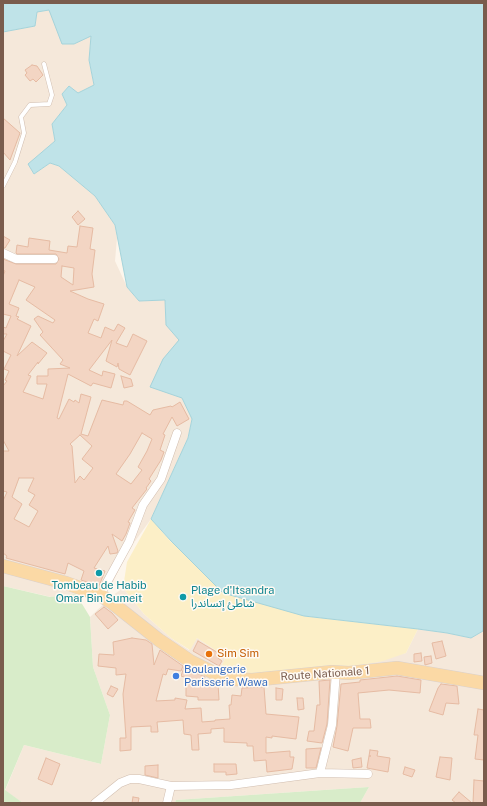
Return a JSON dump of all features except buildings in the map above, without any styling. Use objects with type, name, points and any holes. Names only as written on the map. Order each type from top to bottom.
[{"type":"main road","name":"Route Nationale 1","points":[[3,566],[66,583],[100,595],[134,619],[159,640],[190,661],[212,672],[232,679],[252,680],[397,668],[484,683]]},
{"type":"street","points":[[3,253],[16,259],[54,259]]},
{"type":"street","points":[[100,595],[129,542],[143,505],[161,479],[177,433]]},
{"type":"street","points":[[320,773],[332,725],[336,672]]},
{"type":"street","points":[[95,803],[120,783],[130,779],[139,779],[171,786],[230,784],[320,773],[368,774]]},
{"type":"street","points":[[167,803],[171,786]]},
{"type":"lane","points":[[3,186],[15,162],[24,133],[21,117],[30,105],[48,104],[52,95],[44,64]]},
{"type":"shaded area","points":[[49,10],[74,44],[91,35],[89,60],[94,85],[78,93],[69,86],[62,94],[67,105],[52,124],[55,141],[29,164],[34,174],[50,163],[59,166],[95,196],[115,225],[117,238],[115,261],[127,287],[139,301],[165,300],[166,324],[180,340],[182,398],[192,419],[188,438],[151,519],[128,551],[109,590],[51,597],[3,586],[3,32],[35,26],[37,12]]},
{"type":"shaded area","points":[[123,588],[144,614],[171,638],[189,650],[197,638],[226,657],[221,667],[236,675],[406,653],[418,629],[471,638],[484,630],[484,803],[360,803],[369,787],[176,800],[175,803],[23,803],[5,791],[24,745],[101,764],[110,715],[93,667],[90,617],[112,596]]},
{"type":"green space","points":[[3,586],[50,597],[76,594],[90,617],[93,667],[110,715],[101,764],[24,745],[5,790],[23,803],[3,803]]},
{"type":"green space","points":[[369,787],[360,803],[175,803],[176,800]]},
{"type":"sand","name":"Plage d'Itsandra شاطئ إتساندرا","points":[[151,519],[171,542],[304,616],[418,629],[406,653],[383,661],[356,666],[256,677],[236,675],[221,667],[226,657],[197,638],[190,650],[171,638],[144,614],[123,588],[127,562]]},
{"type":"water","points":[[3,3],[484,3],[483,631],[471,638],[418,629],[304,616],[223,593],[151,519],[188,438],[192,419],[182,398],[150,387],[163,359],[179,340],[166,325],[165,300],[139,301],[127,287],[115,225],[95,196],[59,166],[50,163],[34,174],[28,164],[55,141],[52,124],[67,105],[62,94],[69,86],[78,93],[94,85],[89,60],[91,36],[74,44],[62,44],[49,10],[37,12],[35,26],[3,32]]},
{"type":"place","name":"Tombeau de Habib Omar Bin Sumeit","points":[[99,573]]},
{"type":"place","name":"Plage d'Itsandra شاطئ إتساندرا","points":[[183,597]]},
{"type":"place","name":"Sim Sim","points":[[209,654]]},
{"type":"place","name":"Boulangerie Parisserie Wawa","points":[[176,676]]}]
